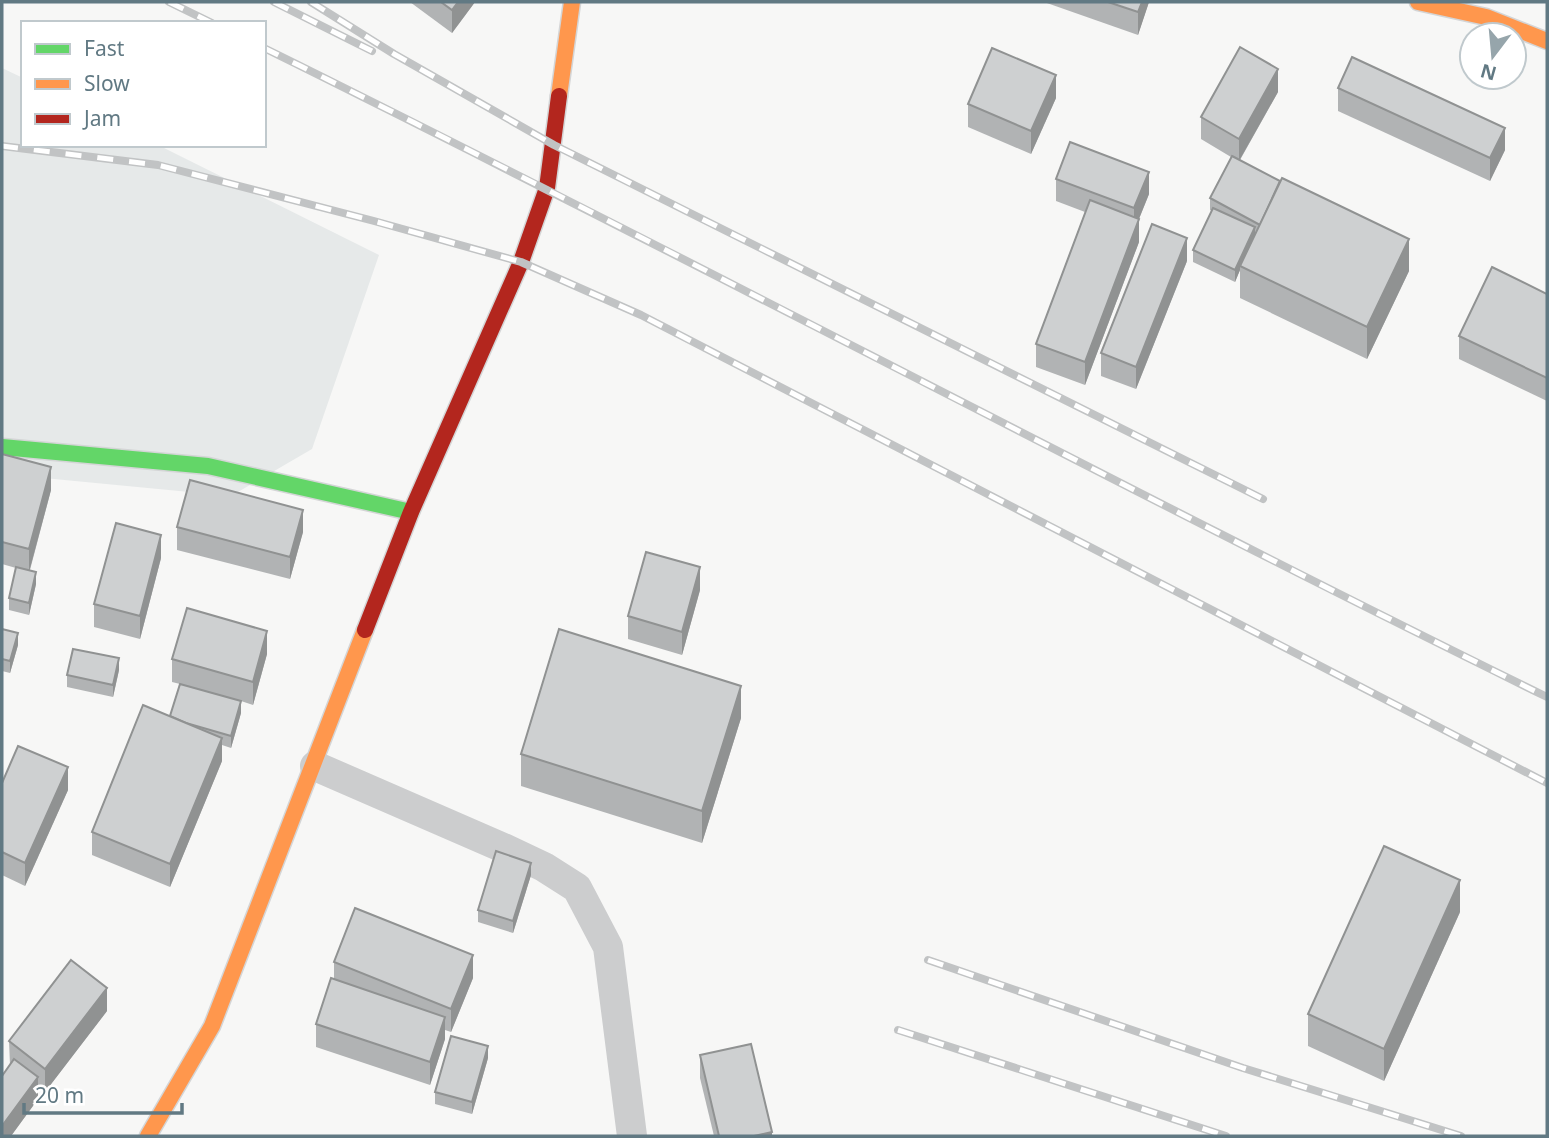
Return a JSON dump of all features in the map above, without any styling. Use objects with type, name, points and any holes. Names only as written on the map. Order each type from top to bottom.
[{"type":"street","points":[[148,1136],[212,1026],[315,766],[411,512],[521,262],[547,188],[572,2]]},
{"type":"street","points":[[1418,2],[1486,17],[1547,41]]},
{"type":"street","points":[[2,447],[208,466],[411,512]]},
{"type":"lane","points":[[315,766],[506,849],[544,867],[577,888],[608,947],[632,1136]]},
{"type":"shaded area","points":[[2,68],[21,77],[21,147],[162,147],[379,255],[312,449],[231,496],[2,474]]},
{"type":"building","points":[[441,2],[458,2],[452,10]]},
{"type":"building","points":[[1108,2],[1142,2],[1138,12]]},
{"type":"building","points":[[1240,47],[1278,69],[1239,139],[1201,117]]},
{"type":"building","points":[[992,48],[1056,75],[1031,131],[968,104]]},
{"type":"building","points":[[1352,57],[1505,128],[1490,158],[1338,88]]},
{"type":"building","points":[[1070,142],[1149,172],[1134,208],[1056,179]]},
{"type":"building","points":[[1232,156],[1280,181],[1260,225],[1210,198]]},
{"type":"building","points":[[1282,178],[1409,239],[1367,327],[1240,266]]},
{"type":"building","points":[[1090,200],[1139,219],[1085,362],[1036,344]]},
{"type":"building","points":[[1213,208],[1255,227],[1235,270],[1193,250]]},
{"type":"building","points":[[1152,224],[1187,238],[1136,367],[1101,353]]},
{"type":"building","points":[[1492,267],[1547,294],[1547,378],[1459,336]]},
{"type":"building","points":[[2,454],[51,467],[29,549],[2,542]]},
{"type":"building","points":[[190,480],[303,510],[290,557],[177,527]]},
{"type":"building","points":[[116,523],[161,535],[140,616],[94,604]]},
{"type":"building","points":[[646,552],[700,567],[682,632],[628,616]]},
{"type":"building","points":[[16,567],[36,572],[29,603],[9,598]]},
{"type":"building","points":[[187,608],[267,631],[253,682],[172,659]]},
{"type":"building","points":[[2,629],[18,633],[10,661],[2,659]]},
{"type":"building","points":[[559,629],[741,686],[702,811],[521,754]]},
{"type":"building","points":[[73,649],[119,658],[113,685],[67,675]]},
{"type":"building","points":[[180,684],[241,701],[231,736],[170,716]]},
{"type":"building","points":[[143,705],[222,738],[170,864],[92,832]]},
{"type":"building","points":[[18,746],[68,767],[25,863],[2,852],[2,783]]},
{"type":"building","points":[[1384,846],[1460,880],[1384,1049],[1308,1014]]},
{"type":"building","points":[[496,851],[531,863],[513,921],[478,910]]},
{"type":"building","points":[[355,908],[473,955],[451,1009],[334,962]]},
{"type":"building","points":[[71,960],[107,988],[45,1069],[9,1041]]},
{"type":"building","points":[[331,978],[445,1017],[430,1062],[316,1024]]},
{"type":"building","points":[[451,1036],[488,1046],[472,1102],[435,1092]]},
{"type":"building","points":[[751,1044],[772,1132],[754,1136],[719,1136],[700,1055]]},
{"type":"building","points":[[14,1059],[38,1077],[2,1126],[2,1076]]},
{"type":"railway","points":[[169,2],[208,21]]},
{"type":"railway","points":[[274,2],[372,51]]},
{"type":"railway","points":[[311,2],[394,54],[554,145],[1263,499]]},
{"type":"railway","points":[[266,49],[1547,697]]},
{"type":"railway","points":[[2,146],[158,165],[521,262],[641,315],[1547,783]]},
{"type":"railway","points":[[928,960],[1243,1068],[1461,1136]]},
{"type":"railway","points":[[898,1030],[1226,1136]]},
{"type":"traffic: fast","points":[[2,447],[208,466],[411,512]]},
{"type":"traffic: slow","points":[[559,96],[572,2]]},
{"type":"traffic: slow","points":[[1418,2],[1486,17],[1547,41]]},
{"type":"traffic: slow","points":[[148,1136],[212,1026],[365,630]]},
{"type":"traffic: jam","points":[[365,630],[411,512],[521,262],[547,188],[559,96]]}]
